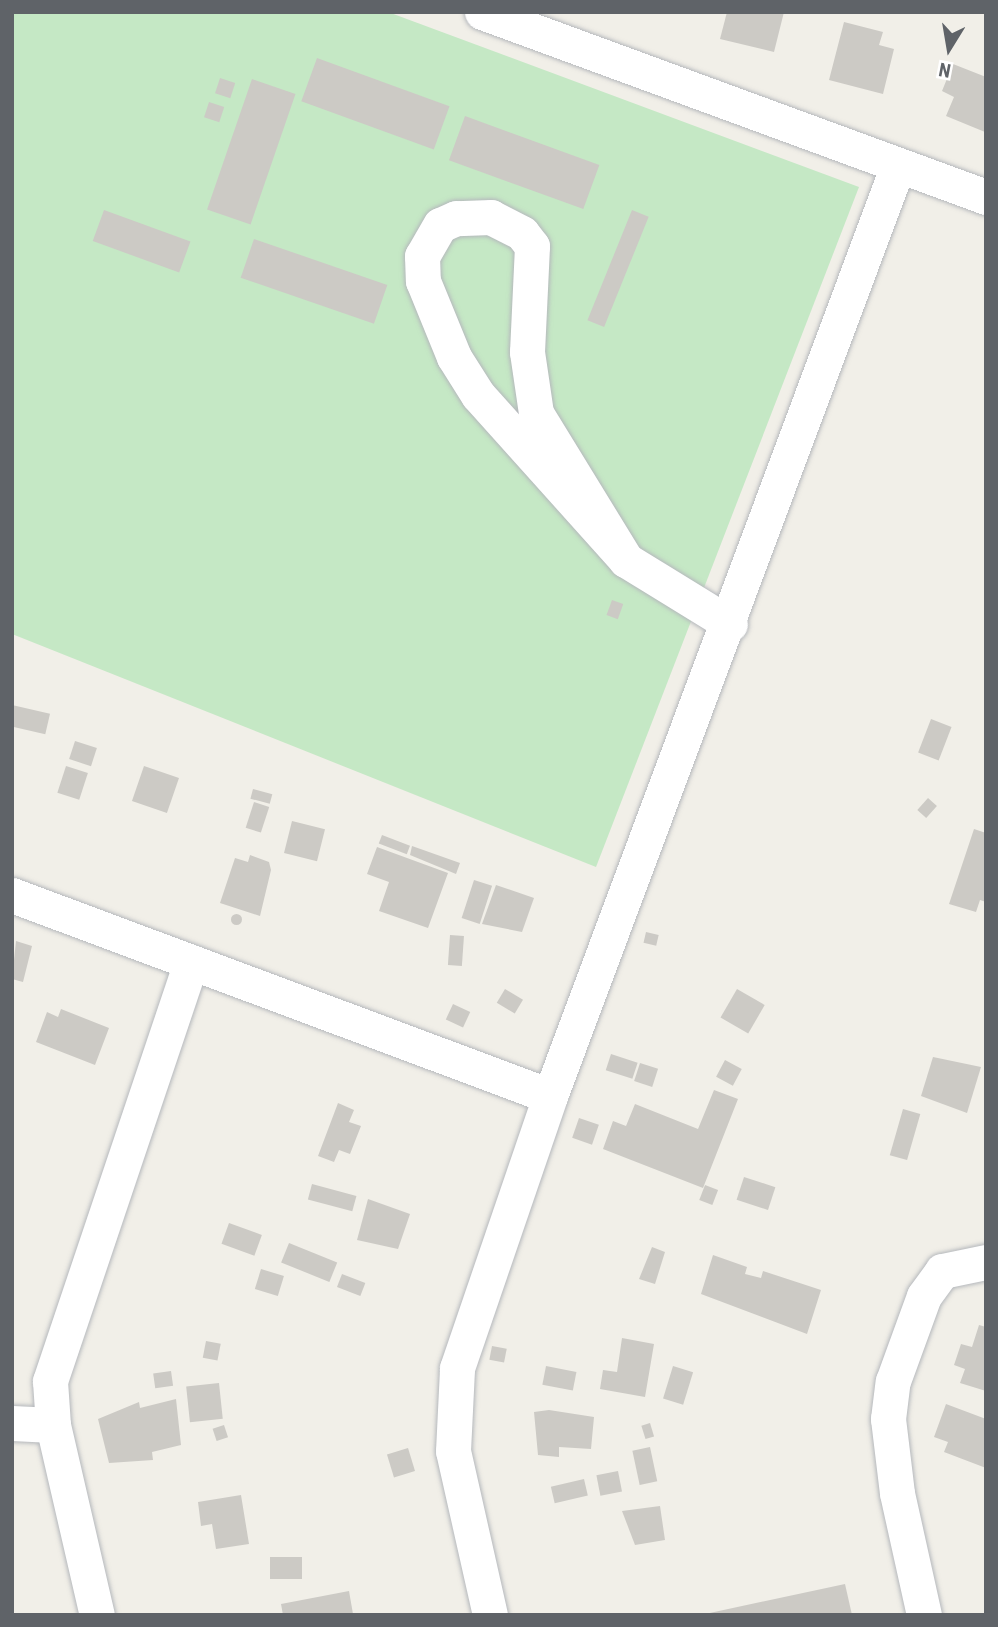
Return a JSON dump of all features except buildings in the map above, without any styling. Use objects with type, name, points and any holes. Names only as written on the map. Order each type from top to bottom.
[{"type":"street","points":[[482,12],[986,197]]},
{"type":"street","points":[[490,1615],[453,1451],[451,1397],[467,1331],[550,1096],[730,624],[898,165]]},
{"type":"street","points":[[626,560],[536,413],[527,352],[531,246],[522,233],[491,217],[456,218],[440,225],[422,256],[423,281],[454,357],[478,395],[626,560],[730,624]]},
{"type":"street","points":[[12,895],[550,1096]]},
{"type":"street","points":[[97,1615],[53,1425],[50,1381],[191,962]]},
{"type":"street","points":[[924,1615],[888,1419],[894,1381],[924,1296],[943,1272],[986,1262]]},
{"type":"street","points":[[12,1423],[53,1425]]},
{"type":"green space","points":[[12,12],[388,12],[859,187],[596,867],[12,634]]}]
